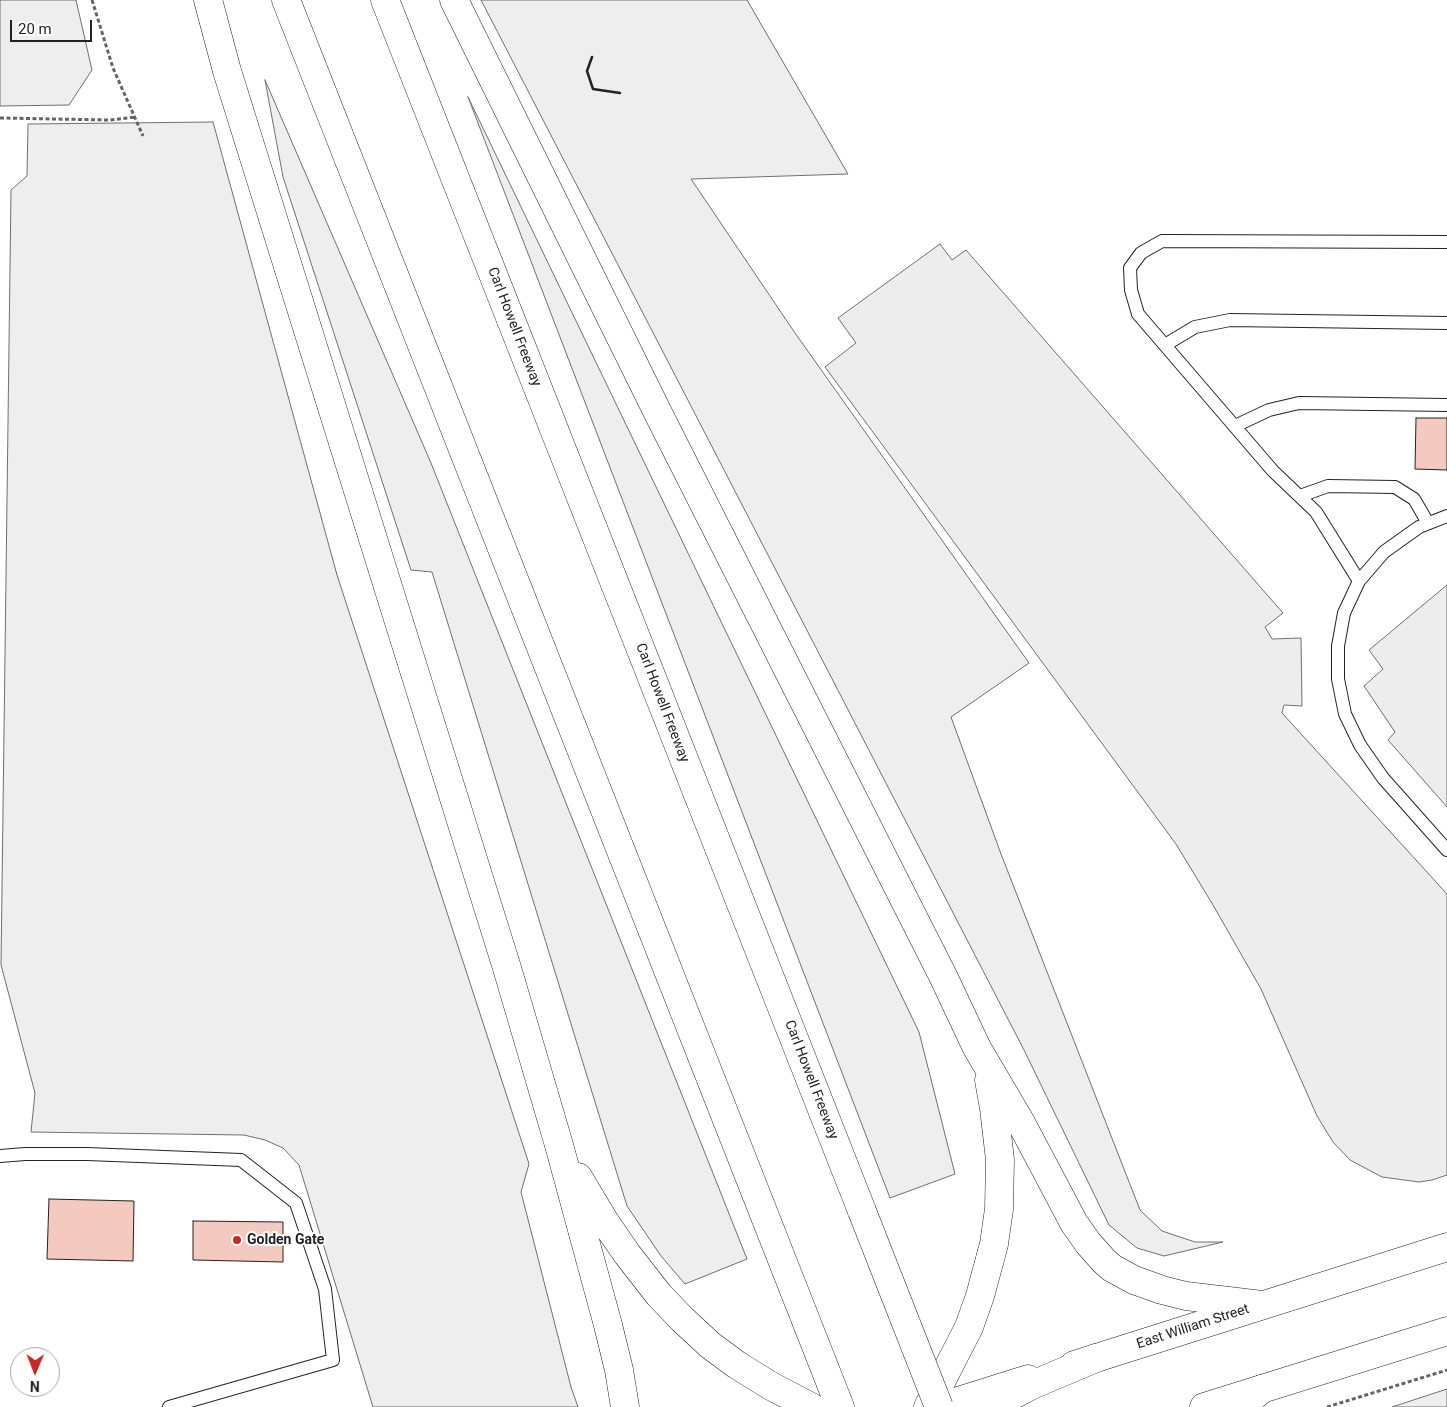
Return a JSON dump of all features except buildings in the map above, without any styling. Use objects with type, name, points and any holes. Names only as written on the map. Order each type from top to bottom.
[{"type":"main road","points":[[208,0],[226,71],[507,968],[559,1145],[616,1357],[625,1407]]},
{"type":"main road","points":[[286,0],[840,1407]]},
{"type":"main road","name":"Carl Howell Freeway","points":[[385,0],[939,1407]]},
{"type":"main road","points":[[454,0],[660,417],[943,976],[977,1048],[1020,1121],[1070,1215],[1088,1243],[1112,1268],[1128,1277],[1170,1292],[1198,1298],[1262,1305]]},
{"type":"main road","points":[[928,1407],[971,1321],[986,1278],[996,1233],[1000,1189],[998,1140],[992,1092],[977,1048]]},
{"type":"main road","points":[[559,1145],[614,1237],[670,1308],[710,1345],[737,1365],[811,1407]]},
{"type":"main road","name":"East William Street","points":[[939,1407],[1447,1247]]},
{"type":"main road","points":[[1204,1407],[1447,1331]]},
{"type":"main road","points":[[990,1407],[1032,1385],[1096,1358]]},
{"type":"main road","points":[[1240,1407],[1262,1389]]},
{"type":"lane","points":[[1358,581],[1316,512],[1273,471],[1138,314],[1131,290],[1130,268],[1141,253],[1162,241],[1447,242]]},
{"type":"lane","points":[[1165,345],[1195,327],[1230,320],[1447,324]]},
{"type":"lane","points":[[1234,426],[1269,410],[1299,403],[1447,405]]},
{"type":"lane","points":[[1300,496],[1328,486],[1395,487],[1414,499],[1428,524]]},
{"type":"lane","points":[[1447,516],[1419,527],[1384,552],[1358,581],[1344,614],[1338,646],[1338,679],[1345,714],[1360,746],[1383,778],[1447,850]]},
{"type":"lane","points":[[0,1156],[87,1154],[241,1160],[296,1203],[325,1288],[333,1360],[169,1407]]},
{"type":"path","points":[[92,0],[113,68],[144,136]]},
{"type":"path","points":[[0,118],[110,120],[135,117]]},
{"type":"path","points":[[1327,1407],[1447,1370]]},
{"type":"shaded area","points":[[0,0],[76,0],[92,70],[69,105],[0,106]]},
{"type":"shaded area","points":[[481,0],[747,0],[848,174],[691,179],[795,333],[1029,663],[951,717],[1001,854],[1140,1210],[1162,1231],[1195,1242],[1223,1242],[1164,1256],[1137,1248],[1109,1225],[1024,1050]]},
{"type":"shaded area","points":[[265,80],[431,463],[747,1259],[685,1284],[661,1256],[627,1206],[432,572],[411,570],[283,177]]},
{"type":"shaded area","points":[[468,97],[919,1032],[955,1174],[890,1198]]},
{"type":"shaded area","points":[[213,122],[337,575],[529,1164],[521,1192],[571,1387],[578,1407],[373,1407],[299,1165],[283,1148],[265,1140],[244,1135],[31,1132],[35,1093],[1,965],[11,190],[27,176],[28,124]]},
{"type":"shaded area","points":[[940,244],[952,260],[966,250],[1283,613],[1265,627],[1272,639],[1301,638],[1302,706],[1284,705],[1282,713],[1447,894],[1447,1175],[1419,1182],[1382,1177],[1350,1160],[1333,1142],[1317,1116],[1261,989],[1176,844],[825,367],[856,343],[838,318]]},
{"type":"shaded area","points":[[1447,585],[1447,807],[1388,740],[1395,732],[1364,686],[1383,669],[1369,650]]},
{"type":"shaded area","points":[[1447,1389],[1447,1407],[1392,1407]]},
{"type":"wall","points":[[592,57],[587,71],[593,89],[620,93]]},
{"type":"place","name":"Golden Gate","points":[[237,1240]]}]
